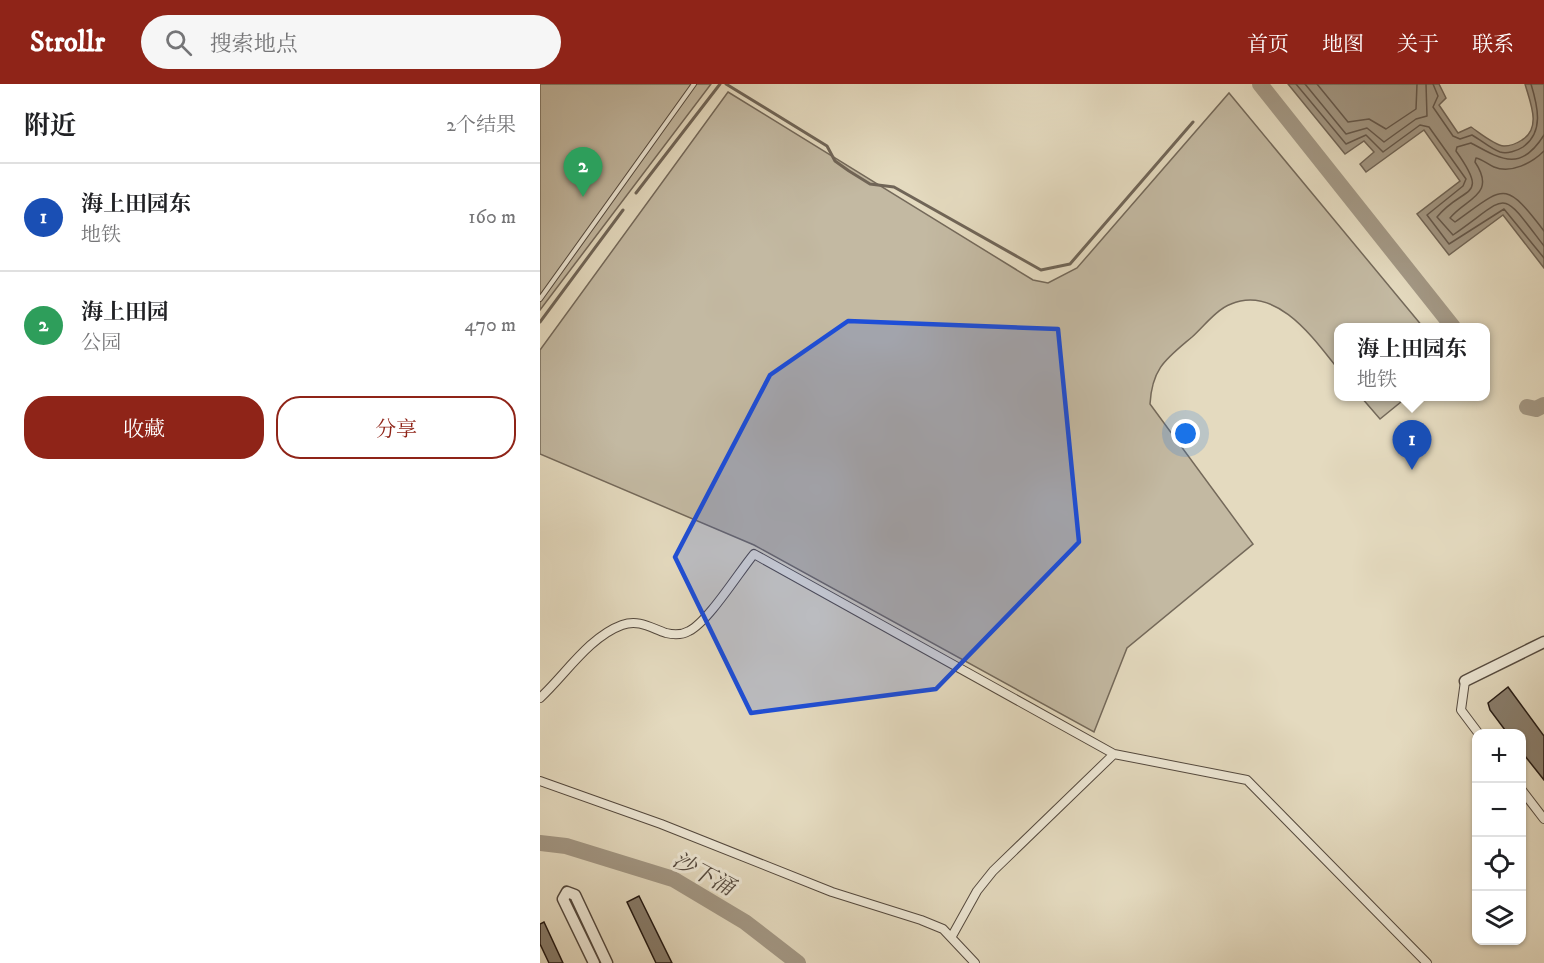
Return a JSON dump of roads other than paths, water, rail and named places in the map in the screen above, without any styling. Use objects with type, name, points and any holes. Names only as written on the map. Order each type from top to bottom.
[{"type":"street","points":[[540,698],[600,637],[622,625],[645,624],[667,633],[681,634],[690,631],[702,621],[754,554],[1114,754],[1246,780],[1426,963]]},
{"type":"street","points":[[1475,729],[1461,710],[1465,681],[1544,642]]},
{"type":"street","points":[[952,936],[977,891],[993,871],[1114,754]]},
{"type":"street","points":[[540,781],[661,824],[832,892],[943,929],[975,963]]},
{"type":"street","points":[[1526,796],[1544,819]]},
{"type":"street","points":[[594,963],[563,899],[567,892],[575,895],[607,963]]},
{"type":"lane","points":[[540,299],[694,84]]},
{"type":"water","points":[[1288,84],[1439,84],[1446,98],[1439,105],[1458,133],[1471,127],[1504,146],[1520,141],[1532,129],[1532,106],[1525,84],[1544,84],[1544,268],[1503,215],[1449,255],[1417,214],[1460,181],[1424,130],[1366,172],[1360,164],[1374,152],[1364,141],[1345,154]]},
{"type":"waterway","points":[[636,193],[720,84]]},
{"type":"waterway","points":[[726,84],[827,146],[835,161],[870,184],[894,187],[1041,270],[1070,264],[1193,122]]},
{"type":"waterway","points":[[1260,84],[1450,323]]},
{"type":"waterway","points":[[540,322],[623,210]]},
{"type":"waterway","points":[[1527,407],[1536,409],[1544,405]]},
{"type":"waterway","name":"沙下涌","points":[[540,843],[566,846],[673,879],[745,922],[798,963]]},
{"type":"place","name":"海上田园","points":[[583,197]]},
{"type":"place","name":"海上田园东","points":[[1412,470]]}]
